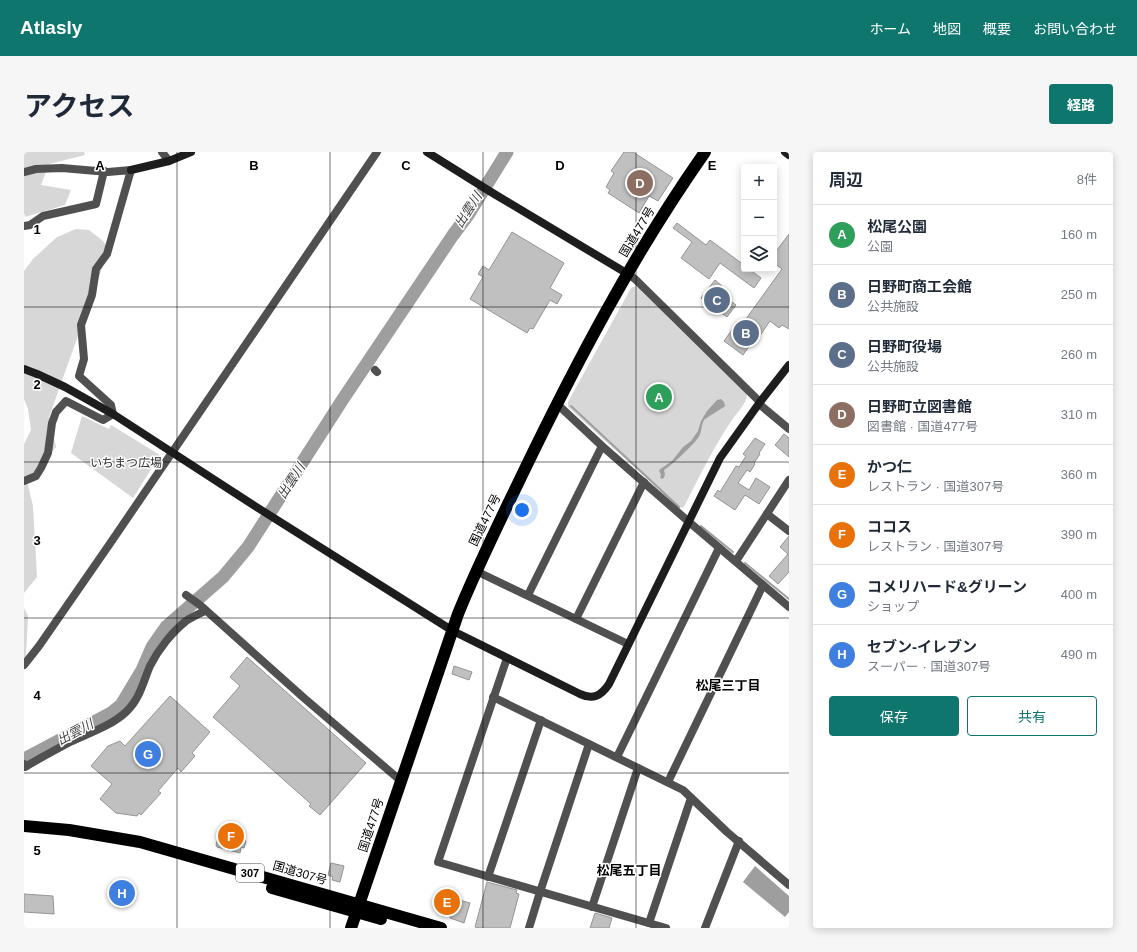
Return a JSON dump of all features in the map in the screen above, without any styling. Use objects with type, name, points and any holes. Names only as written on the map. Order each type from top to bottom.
[{"type":"highway","name":"国道477号","points":[[351,928],[458,614],[476,570],[556,403],[588,344],[664,214],[705,152]]},
{"type":"highway","name":"国道307号","points":[[24,826],[57,828],[357,908],[441,928]]},
{"type":"highway","name":"国道307号","points":[[357,908],[411,928]]},
{"type":"street","points":[[162,152],[169,161]]},
{"type":"street","points":[[24,172],[36,169],[62,168],[104,171],[130,170],[169,161],[191,152]]},
{"type":"street","points":[[24,665],[44,640],[377,152]]},
{"type":"street","points":[[427,152],[635,279],[759,403],[789,429]]},
{"type":"street","points":[[785,152],[789,155]]},
{"type":"street","points":[[113,414],[111,405],[79,376],[84,359],[81,325],[92,295],[96,269],[107,254],[130,170]]},
{"type":"street","points":[[24,226],[30,225],[43,216],[96,204],[104,171]]},
{"type":"street","points":[[24,369],[65,387],[113,414],[171,453],[453,631],[580,694],[594,697],[601,694],[609,684],[720,458],[759,403],[789,365]]},
{"type":"street","points":[[24,481],[36,476],[41,468],[48,453],[52,423],[56,412],[66,402],[103,420],[113,414]]},
{"type":"street","points":[[556,403],[602,446],[789,607]]},
{"type":"street","points":[[528,595],[602,446]]},
{"type":"street","points":[[736,561],[789,480]]},
{"type":"street","points":[[576,619],[644,482]]},
{"type":"street","points":[[767,514],[789,532]]},
{"type":"street","points":[[617,757],[719,548]]},
{"type":"street","points":[[476,570],[628,644]]},
{"type":"street","points":[[668,782],[763,585]]},
{"type":"street","points":[[186,594],[401,781]]},
{"type":"street","points":[[24,765],[25,766],[108,724],[126,712],[136,701],[159,651],[186,621],[202,608]]},
{"type":"street","points":[[507,658],[438,862],[666,928]]},
{"type":"street","points":[[493,697],[683,790],[727,832],[789,885]]},
{"type":"street","points":[[488,877],[541,720]]},
{"type":"street","points":[[529,928],[589,744]]},
{"type":"street","points":[[592,907],[638,768]]},
{"type":"street","points":[[649,923],[691,798]]},
{"type":"street","points":[[705,928],[739,841]]},
{"type":"green space","points":[[24,152],[84,152],[85,155],[49,164],[41,185],[71,190],[65,205],[25,217]]},
{"type":"green space","points":[[76,229],[89,230],[103,241],[109,249],[49,417],[56,447],[34,472],[26,477],[33,506],[37,577],[24,593],[24,444],[31,430],[28,409],[24,399],[24,271],[33,259],[57,237]]},
{"type":"green space","points":[[636,286],[747,394],[744,405],[732,420],[706,463],[684,507],[679,508],[568,407],[568,402],[631,288]]},
{"type":"green space","name":"いちまつ広場","points":[[82,416],[109,429],[111,425],[160,455],[133,498],[71,453]]},
{"type":"green space","points":[[24,608],[28,616],[26,657],[24,659]]},
{"type":"shaded area","points":[[721,399],[725,406],[704,420],[698,438],[682,455],[664,470],[665,475],[663,479],[660,478],[661,475],[659,470],[672,461],[683,447],[691,441],[698,431],[701,421],[707,411],[717,400]]},
{"type":"shaded area","points":[[755,866],[789,896],[789,912],[785,917],[743,882]]},
{"type":"building","points":[[624,152],[633,152],[673,178],[658,201],[649,196],[639,213],[608,193],[610,190],[606,187],[614,173],[611,171]]},
{"type":"building","points":[[677,223],[706,245],[710,240],[741,263],[741,272],[753,272],[761,278],[754,288],[720,263],[709,279],[681,258],[692,242],[673,228]]},
{"type":"building","points":[[512,232],[564,263],[550,288],[562,295],[557,304],[550,300],[533,329],[530,328],[527,333],[470,299],[483,277],[478,274],[483,266],[489,270]]},
{"type":"building","points":[[789,234],[789,329],[782,325],[779,328],[770,321],[759,337],[757,335],[743,355],[724,341],[734,327],[738,330],[782,269],[777,265],[777,250]]},
{"type":"building","points":[[715,280],[722,286],[718,292],[736,305],[727,317],[701,298]]},
{"type":"building","points":[[784,434],[789,438],[789,457],[775,445]]},
{"type":"building","points":[[755,438],[765,444],[750,472],[747,470],[738,483],[749,490],[756,478],[770,487],[759,504],[745,495],[735,510],[714,496],[718,490],[720,492],[736,466],[739,467],[746,456],[743,454]]},
{"type":"building","points":[[789,536],[789,572],[778,584],[769,576],[788,554],[780,547]]},
{"type":"building","points":[[247,657],[366,763],[320,815],[309,806],[311,804],[213,717],[240,686],[230,677]]},
{"type":"building","points":[[454,666],[472,672],[469,680],[452,674]]},
{"type":"building","points":[[170,696],[210,732],[192,753],[195,756],[181,772],[178,768],[158,791],[161,793],[141,815],[139,813],[137,816],[116,813],[100,799],[112,784],[91,766],[108,746],[120,741],[125,746]]},
{"type":"building","points":[[221,828],[229,830],[230,828],[245,832],[242,840],[246,841],[244,848],[241,847],[240,853],[217,847],[216,845]]},
{"type":"building","points":[[331,863],[344,866],[340,882],[332,880],[333,877],[328,875]]},
{"type":"building","points":[[487,882],[517,890],[516,893],[519,894],[510,928],[475,927]]},
{"type":"building","points":[[114,884],[134,891],[132,900],[111,894]]},
{"type":"building","points":[[24,894],[53,896],[54,914],[24,912]]},
{"type":"building","points":[[441,895],[470,903],[464,923],[450,918],[452,910],[438,906]]},
{"type":"building","points":[[595,913],[612,918],[609,928],[590,928]]},
{"type":"waterway","name":"出雲川","points":[[24,759],[111,713],[121,705],[142,670],[152,647],[166,627],[223,577],[248,547],[343,399],[468,215],[507,152]]},
{"type":"waterway","points":[[571,406],[679,507]]},
{"type":"waterway","points":[[701,526],[733,552]]},
{"type":"waterway","points":[[745,563],[789,599]]},
{"type":"place","name":"日野町立図書館","points":[[640,183]]},
{"type":"place","name":"日野町役場","points":[[717,300]]},
{"type":"place","name":"日野町商工会館","points":[[746,333]]},
{"type":"place","name":"松尾公園","points":[[659,397]]},
{"type":"place","name":"コメリハード&グリーン","points":[[148,754]]},
{"type":"place","name":"ココス","points":[[231,836]]},
{"type":"place","name":"セブン-イレブン","points":[[122,893]]},
{"type":"place","name":"かつ仁","points":[[447,902]]},
{"type":"district","name":"松尾三丁目","points":[[728,685]]},
{"type":"district","name":"松尾五丁目","points":[[629,870]]}]
